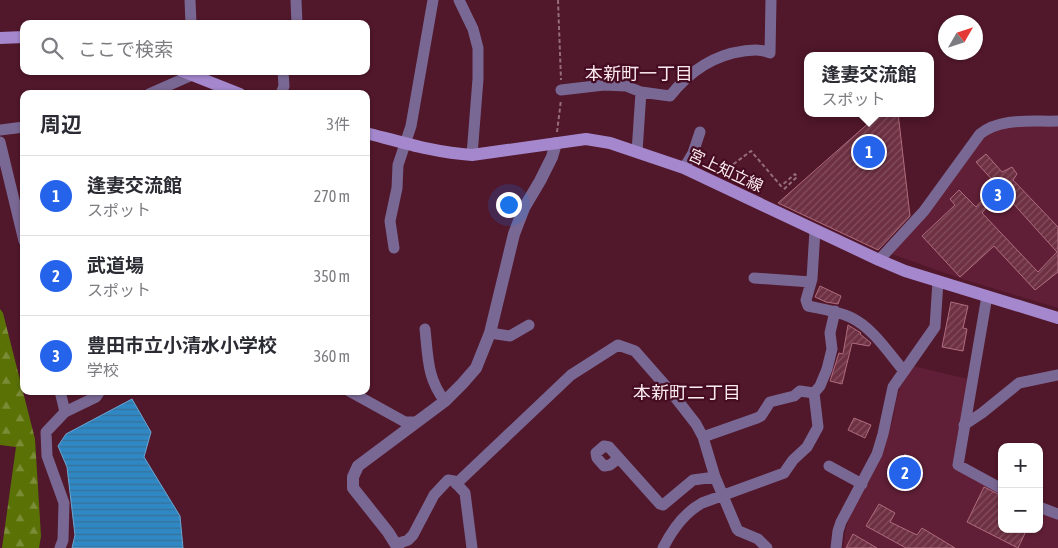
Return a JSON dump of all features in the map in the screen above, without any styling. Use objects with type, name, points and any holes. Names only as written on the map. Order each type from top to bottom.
[{"type":"main road","points":[[0,38],[20,37]]},
{"type":"main road","points":[[195,75],[231,90]]},
{"type":"main road","name":"宮上知立線","points":[[370,134],[453,154],[472,155],[586,139],[610,143],[684,168],[879,260],[938,282],[1058,318]]},
{"type":"street","points":[[190,0],[191,20]]},
{"type":"street","points":[[296,0],[297,20]]},
{"type":"street","points":[[394,248],[390,221],[397,188],[398,166],[411,126],[433,0]]},
{"type":"street","points":[[459,0],[478,48],[478,79],[472,155]]},
{"type":"street","points":[[562,90],[604,85],[626,86],[641,92],[670,96],[684,80],[717,57],[728,53],[762,49],[770,53],[771,0]]},
{"type":"street","points":[[156,90],[183,75]]},
{"type":"street","points":[[282,90],[283,75]]},
{"type":"street","points":[[637,152],[641,92]]},
{"type":"street","points":[[879,260],[924,211],[980,134],[988,127],[1002,123],[1058,121]]},
{"type":"street","points":[[0,130],[20,128]]},
{"type":"street","points":[[684,168],[693,153],[700,132]]},
{"type":"street","points":[[0,142],[20,224]]},
{"type":"street","points":[[472,548],[465,493],[454,481],[448,480],[434,495],[413,534],[408,540],[398,546],[353,488],[353,477],[358,466],[445,401],[476,368],[490,333],[514,234],[524,208],[549,164],[556,143]]},
{"type":"street","points":[[815,230],[811,282],[806,300],[808,306],[835,311],[852,318],[864,326],[903,370]]},
{"type":"street","points":[[754,278],[811,282]]},
{"type":"street","points":[[836,548],[841,522],[877,454],[893,387],[903,370],[935,327],[938,282]]},
{"type":"street","points":[[986,296],[958,465],[1000,488]]},
{"type":"street","points":[[662,548],[676,526],[692,508],[784,473],[793,460],[807,447],[818,427],[814,393],[820,386],[827,369],[832,349],[830,333],[835,311]]},
{"type":"street","points":[[490,333],[510,336],[529,325]]},
{"type":"street","points":[[425,329],[432,381],[445,401]]},
{"type":"street","points":[[456,484],[571,375],[618,346],[635,351],[696,424],[715,477],[739,531],[758,540],[767,548]]},
{"type":"street","points":[[964,425],[982,413],[1018,383],[1058,375]]},
{"type":"street","points":[[702,437],[761,416],[770,402],[794,396],[800,391],[814,393]]},
{"type":"street","points":[[61,395],[65,412]]},
{"type":"street","points":[[60,548],[63,540],[64,503],[47,456],[46,432],[65,412],[96,398],[98,395]]},
{"type":"street","points":[[356,395],[405,422],[416,422]]},
{"type":"street","points":[[618,458],[663,505],[693,480],[715,477]]},
{"type":"street","points":[[829,466],[862,484]]},
{"type":"street","points":[[1043,508],[1058,514]]},
{"type":"path","points":[[556,143],[562,90],[558,0]]},
{"type":"path","points":[[723,172],[751,151],[781,186],[795,174],[798,177],[782,191]]},
{"type":"shaded area","points":[[1058,124],[1058,308],[959,278],[892,254],[982,137],[996,127]]},
{"type":"shaded area","points":[[913,366],[968,379],[954,466],[998,490],[998,533],[1043,533],[1043,510],[1058,516],[1058,548],[843,548],[850,515],[882,455],[900,388]]},
{"type":"green space","points":[[0,309],[3,313],[20,380],[20,395],[24,395],[35,439],[41,536],[39,548],[2,548],[16,447],[0,445]]},
{"type":"water","points":[[132,399],[151,432],[144,457],[180,516],[183,548],[72,548],[75,535],[67,467],[58,446],[66,434]]},
{"type":"building","points":[[875,117],[898,117],[910,216],[878,250],[778,203]]},
{"type":"building","points":[[986,154],[1002,172],[1012,167],[1017,174],[1013,180],[1058,227],[1058,272],[1035,290],[994,246],[960,277],[922,236],[955,205],[950,199],[959,190],[976,207],[996,184],[976,162]],"holes":[[[1001,190],[1057,252],[1038,272],[982,213]]]},
{"type":"building","points":[[820,286],[841,296],[838,304],[826,302],[815,297]]},
{"type":"building","points":[[951,302],[968,306],[963,328],[967,329],[963,351],[942,347]]},
{"type":"building","points":[[848,325],[861,333],[871,343],[869,346],[852,343],[842,384],[830,381],[839,353],[843,354]]},
{"type":"building","points":[[854,418],[871,425],[865,438],[848,430]]},
{"type":"building","points":[[905,454],[921,465],[906,491],[889,480]]},
{"type":"building","points":[[984,487],[998,494],[998,533],[1025,533],[1018,548],[967,522]]},
{"type":"building","points":[[879,504],[895,513],[890,522],[917,535],[922,528],[955,548],[906,548],[866,526]]},
{"type":"building","points":[[853,534],[877,548],[846,548]]},
{"type":"place","name":"逢妻交流館","points":[[869,152]]},
{"type":"place","name":"豊田市立小清水小学校","points":[[998,195]]},
{"type":"place","name":"武道場","points":[[905,473]]},
{"type":"district","name":"本新町一丁目","points":[[639,74]]},
{"type":"district","name":"本新町二丁目","points":[[687,393]]}]
